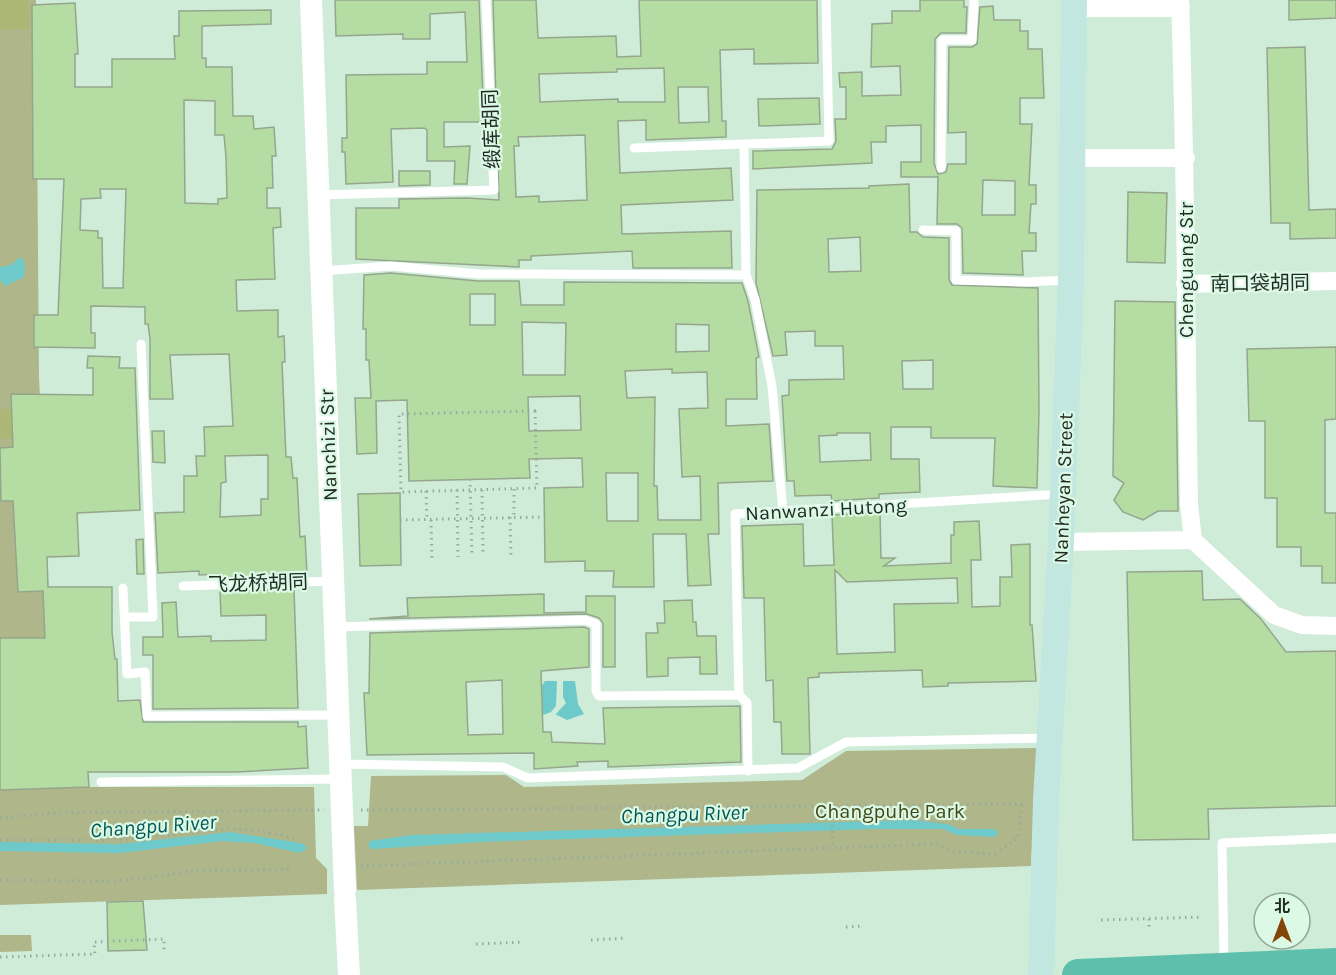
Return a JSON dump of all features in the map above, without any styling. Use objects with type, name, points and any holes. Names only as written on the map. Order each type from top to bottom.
[{"type":"highway","points":[[1078,975],[1336,964]]},
{"type":"main road","name":"Nanheyan Street","points":[[1041,975],[1034,803],[1050,738],[1061,542],[1074,158],[1074,4]]},
{"type":"street","name":"Nanchizi Str","points":[[311,0],[349,975]]},
{"type":"street","points":[[1074,4],[1180,4]]},
{"type":"street","name":"Chenguang Str","points":[[1180,4],[1186,158],[1185,284],[1189,504],[1193,540]]},
{"type":"street","points":[[1074,158],[1186,158]]},
{"type":"street","name":"南口袋胡同","points":[[1185,284],[1336,281]]},
{"type":"street","points":[[1061,542],[1193,540],[1274,615],[1302,625],[1336,626]]},
{"type":"lane","name":"缎库胡同","points":[[318,195],[494,190],[486,0]]},
{"type":"lane","points":[[634,148],[829,141],[826,0]]},
{"type":"lane","points":[[941,168],[942,40],[972,40],[974,0]]},
{"type":"lane","points":[[744,144],[746,275],[755,299],[772,386],[783,513]]},
{"type":"lane","points":[[923,230],[956,231],[956,280],[1025,282],[1071,280]]},
{"type":"lane","points":[[321,271],[391,266],[480,274],[746,275]]},
{"type":"lane","points":[[125,617],[153,617],[141,344]]},
{"type":"lane","name":"Nanwanzi Hutong","points":[[739,695],[735,514],[783,513],[1062,494]]},
{"type":"lane","name":"飞龙桥胡同","points":[[183,586],[333,581]]},
{"type":"lane","points":[[123,588],[127,674],[144,672],[147,716],[338,715]]},
{"type":"lane","points":[[335,627],[585,620],[596,624],[596,691],[600,696],[739,695],[747,703],[748,771]]},
{"type":"lane","points":[[101,782],[503,767],[528,778],[748,771],[798,768],[846,742],[1050,738]]},
{"type":"lane","points":[[1224,968],[1222,843],[1336,838]]},
{"type":"path","points":[[535,411],[537,488],[470,490],[401,492],[399,414],[535,411]]},
{"type":"path","points":[[470,479],[472,556]]},
{"type":"path","points":[[511,557],[513,489]]},
{"type":"path","points":[[457,490],[458,557]]},
{"type":"path","points":[[482,490],[483,556]]},
{"type":"path","points":[[426,491],[432,560]]},
{"type":"path","points":[[400,520],[544,517]]},
{"type":"path","points":[[0,818],[52,813],[250,809],[298,812],[342,809],[831,807],[1034,803],[1018,838],[995,854],[957,852],[937,844],[833,846],[641,857],[344,866]]},
{"type":"path","points":[[831,807],[833,846]]},
{"type":"path","points":[[0,840],[120,840],[230,829],[256,830],[297,839]]},
{"type":"path","points":[[0,880],[106,881],[144,879],[190,871],[288,869]]},
{"type":"path","points":[[1101,920],[1203,917]]},
{"type":"path","points":[[1149,919],[1149,928]]},
{"type":"path","points":[[846,927],[862,926]]},
{"type":"path","points":[[591,940],[627,938]]},
{"type":"path","points":[[0,957],[95,954],[94,942],[147,939],[164,939],[164,951]]},
{"type":"path","points":[[476,944],[524,942]]},
{"type":"green space","points":[[0,0],[36,0],[39,377],[57,781],[89,787],[314,787],[316,858],[327,869],[327,894],[0,905]]},
{"type":"green space","points":[[0,0],[29,0],[29,29],[0,29]]},
{"type":"green space","points":[[0,409],[12,409],[14,439],[0,439]]},
{"type":"green space","name":"Changpuhe Park","points":[[1037,748],[1031,866],[357,890],[354,826],[368,826],[371,776],[506,775],[524,787],[802,780],[846,751]]},
{"type":"green space","points":[[0,935],[31,935],[32,951],[0,952]]},
{"type":"water","points":[[20,257],[25,263],[24,277],[5,286],[0,280],[0,267],[11,265]]},
{"type":"water","points":[[545,681],[575,681],[578,704],[584,714],[567,720],[551,712],[543,715],[541,687]]},
{"type":"water","points":[[913,820],[948,824],[959,829],[993,829],[999,832],[995,837],[957,835],[943,829],[873,829],[480,842],[369,848],[369,841],[412,835]]},
{"type":"water","points":[[230,832],[295,842],[304,844],[307,848],[300,853],[255,843],[222,841],[120,853],[0,851],[0,842],[119,844]]},
{"type":"pier","points":[[557,681],[563,681],[563,697],[566,703],[555,715],[551,712],[556,706]]},
{"type":"building","points":[[335,0],[479,0],[484,122],[444,122],[444,147],[470,146],[467,184],[454,184],[455,161],[427,161],[427,130],[424,128],[391,129],[393,182],[346,184],[345,152],[342,152],[342,138],[347,138],[346,75],[427,74],[427,62],[467,62],[465,12],[430,14],[430,39],[403,39],[403,34],[336,36]]},
{"type":"building","points":[[493,0],[536,0],[538,38],[616,36],[617,57],[641,56],[639,0],[817,0],[818,63],[754,64],[754,49],[720,50],[722,121],[726,121],[726,137],[646,140],[646,120],[618,121],[620,173],[731,168],[733,200],[621,205],[622,234],[731,231],[732,268],[633,268],[632,251],[531,256],[531,260],[519,260],[519,267],[356,259],[356,208],[399,208],[399,199],[499,200]],"holes":[[[664,68],[665,102],[618,102],[618,99],[540,102],[539,74]],[[678,87],[708,87],[709,122],[679,123]],[[585,135],[587,200],[539,202],[539,196],[516,197],[514,146],[519,146],[518,137]]]},
{"type":"building","points":[[920,0],[964,0],[964,7],[967,7],[966,33],[941,33],[935,39],[934,163],[938,174],[946,172],[948,164],[966,164],[966,132],[948,133],[949,47],[972,47],[977,44],[980,7],[993,6],[994,20],[1020,20],[1020,31],[1028,31],[1028,49],[1042,49],[1044,98],[1020,98],[1020,124],[1032,124],[1029,185],[1036,185],[1036,204],[1031,204],[1029,233],[1036,233],[1036,251],[1022,251],[1023,275],[963,273],[962,228],[957,224],[937,224],[938,177],[901,177],[901,162],[921,162],[921,125],[886,126],[886,142],[871,142],[872,163],[753,169],[753,151],[832,149],[836,141],[835,119],[846,119],[846,87],[840,87],[839,73],[862,72],[862,96],[901,95],[900,66],[871,67],[872,24],[892,23],[892,11],[920,11]],"holes":[[[983,180],[1015,181],[1015,215],[982,215]]]},
{"type":"building","points":[[1289,0],[1336,0],[1336,18],[1289,20]]},
{"type":"building","points":[[75,3],[78,54],[75,54],[75,87],[112,87],[112,59],[175,59],[174,36],[179,36],[179,11],[271,10],[271,24],[202,26],[202,58],[206,58],[206,67],[232,67],[233,116],[253,116],[254,129],[274,127],[276,156],[272,156],[273,188],[267,188],[267,208],[280,208],[281,227],[273,228],[275,279],[236,280],[237,311],[278,310],[278,337],[284,336],[285,362],[282,362],[286,457],[291,457],[293,478],[297,478],[300,537],[305,536],[307,574],[220,578],[220,574],[199,575],[199,571],[158,573],[155,513],[184,512],[184,476],[197,476],[196,456],[205,456],[204,427],[233,426],[229,354],[170,355],[173,399],[150,399],[150,339],[148,324],[145,324],[145,307],[91,306],[91,333],[95,333],[95,348],[34,347],[34,315],[58,315],[64,179],[33,179],[32,5]],"holes":[[[184,100],[215,101],[215,135],[224,135],[226,157],[227,198],[218,199],[218,204],[185,203]],[[100,189],[126,189],[123,288],[103,288],[102,238],[98,238],[98,231],[80,230],[81,199],[101,198]],[[268,455],[268,499],[261,499],[261,515],[220,517],[221,483],[226,482],[225,456]]]},
{"type":"building","points":[[1305,47],[1309,210],[1336,209],[1336,238],[1290,239],[1290,223],[1271,223],[1267,48]]},
{"type":"building","points":[[819,98],[820,124],[759,126],[758,99]]},
{"type":"building","points":[[399,171],[430,171],[430,185],[399,186]]},
{"type":"building","points":[[909,184],[910,232],[917,232],[923,237],[949,238],[949,280],[952,285],[1038,288],[1037,488],[993,486],[995,438],[931,438],[931,427],[891,427],[891,459],[919,459],[920,492],[879,494],[879,498],[832,501],[831,495],[795,496],[794,481],[787,481],[782,396],[789,395],[789,380],[844,379],[843,346],[815,346],[815,331],[785,332],[787,355],[773,356],[756,283],[757,190],[869,188],[869,186]],"holes":[[[860,237],[861,271],[829,272],[828,239]],[[933,360],[933,389],[903,389],[902,361]],[[837,433],[870,433],[871,460],[820,462],[819,436],[837,435]]]},
{"type":"building","points":[[1128,192],[1167,193],[1165,263],[1127,262]]},
{"type":"building","points":[[391,273],[478,281],[519,281],[521,305],[564,305],[564,282],[742,283],[748,301],[759,357],[756,358],[757,399],[726,399],[726,426],[769,424],[773,481],[718,483],[719,534],[708,534],[711,585],[688,586],[686,534],[653,534],[654,587],[613,587],[614,571],[585,571],[585,561],[545,562],[544,488],[583,487],[582,458],[529,459],[530,478],[409,481],[407,400],[376,401],[377,453],[357,454],[355,398],[371,398],[369,360],[366,360],[366,329],[363,329],[364,275]],"holes":[[[470,294],[495,294],[495,325],[470,325]],[[522,322],[566,323],[565,375],[523,375]],[[676,324],[709,325],[709,351],[676,352]],[[672,369],[672,373],[707,372],[708,408],[679,409],[682,477],[700,476],[701,520],[658,520],[657,486],[654,486],[655,397],[627,398],[625,371]],[[580,396],[581,430],[529,431],[528,397]],[[606,473],[638,473],[638,521],[607,521]]]},
{"type":"building","points":[[1115,301],[1175,302],[1178,511],[1158,511],[1143,520],[1123,512],[1114,500],[1124,483],[1113,476]]},
{"type":"building","points":[[1336,347],[1336,419],[1325,420],[1325,513],[1336,513],[1336,583],[1322,583],[1322,566],[1301,566],[1301,547],[1277,547],[1277,498],[1265,498],[1265,421],[1249,421],[1247,349]]},
{"type":"building","points":[[88,356],[120,357],[119,368],[135,368],[140,510],[77,513],[79,556],[47,557],[48,587],[112,587],[112,632],[115,659],[117,659],[118,701],[140,700],[143,722],[298,722],[298,727],[306,726],[308,768],[236,772],[88,772],[89,787],[0,790],[0,638],[45,638],[43,591],[18,592],[13,501],[1,501],[0,448],[13,447],[11,394],[93,395],[93,368],[87,368]]},
{"type":"building","points":[[152,431],[164,431],[165,463],[153,462]]},
{"type":"building","points":[[400,493],[401,565],[360,566],[358,494]]},
{"type":"building","points":[[880,512],[881,558],[895,558],[884,566],[951,563],[951,535],[954,535],[954,522],[979,521],[981,560],[971,560],[972,607],[1000,606],[1000,577],[1012,577],[1011,545],[1030,544],[1030,625],[1032,625],[1036,681],[948,683],[948,686],[923,687],[922,670],[819,673],[819,677],[808,678],[810,754],[782,754],[781,722],[774,722],[773,680],[766,681],[764,598],[744,598],[742,526],[803,524],[804,566],[834,565],[832,515]],"holes":[[[835,570],[847,582],[957,578],[958,603],[894,604],[895,652],[837,654]]]},
{"type":"building","points":[[143,539],[144,574],[137,574],[136,540]]},
{"type":"building","points":[[1202,571],[1203,600],[1240,599],[1261,619],[1286,652],[1336,651],[1336,806],[1208,809],[1209,839],[1133,840],[1127,572]]},
{"type":"building","points":[[294,589],[298,708],[153,709],[153,655],[143,655],[143,637],[163,637],[162,603],[176,602],[178,637],[211,636],[211,641],[266,640],[266,615],[221,616],[220,592]]},
{"type":"building","points":[[544,594],[544,613],[586,612],[586,596],[615,596],[615,667],[603,667],[603,623],[599,618],[587,614],[369,619],[408,616],[407,598]]},
{"type":"building","points":[[692,600],[693,622],[696,622],[697,636],[716,636],[717,674],[700,674],[700,657],[668,658],[668,676],[647,677],[646,633],[658,633],[657,623],[665,623],[664,601]]},
{"type":"building","points":[[584,627],[589,629],[589,667],[541,671],[543,732],[551,732],[552,742],[605,744],[603,708],[740,706],[741,762],[608,767],[608,761],[577,762],[578,766],[534,769],[534,753],[367,755],[364,693],[369,693],[370,633]],"holes":[[[502,680],[503,734],[468,735],[466,682]]]},
{"type":"building","points":[[143,901],[147,950],[108,951],[107,902]]},
{"type":"water label","name":"Changpu River","points":[[684,814]]},
{"type":"water label","name":"Changpu River","points":[[153,826]]}]
